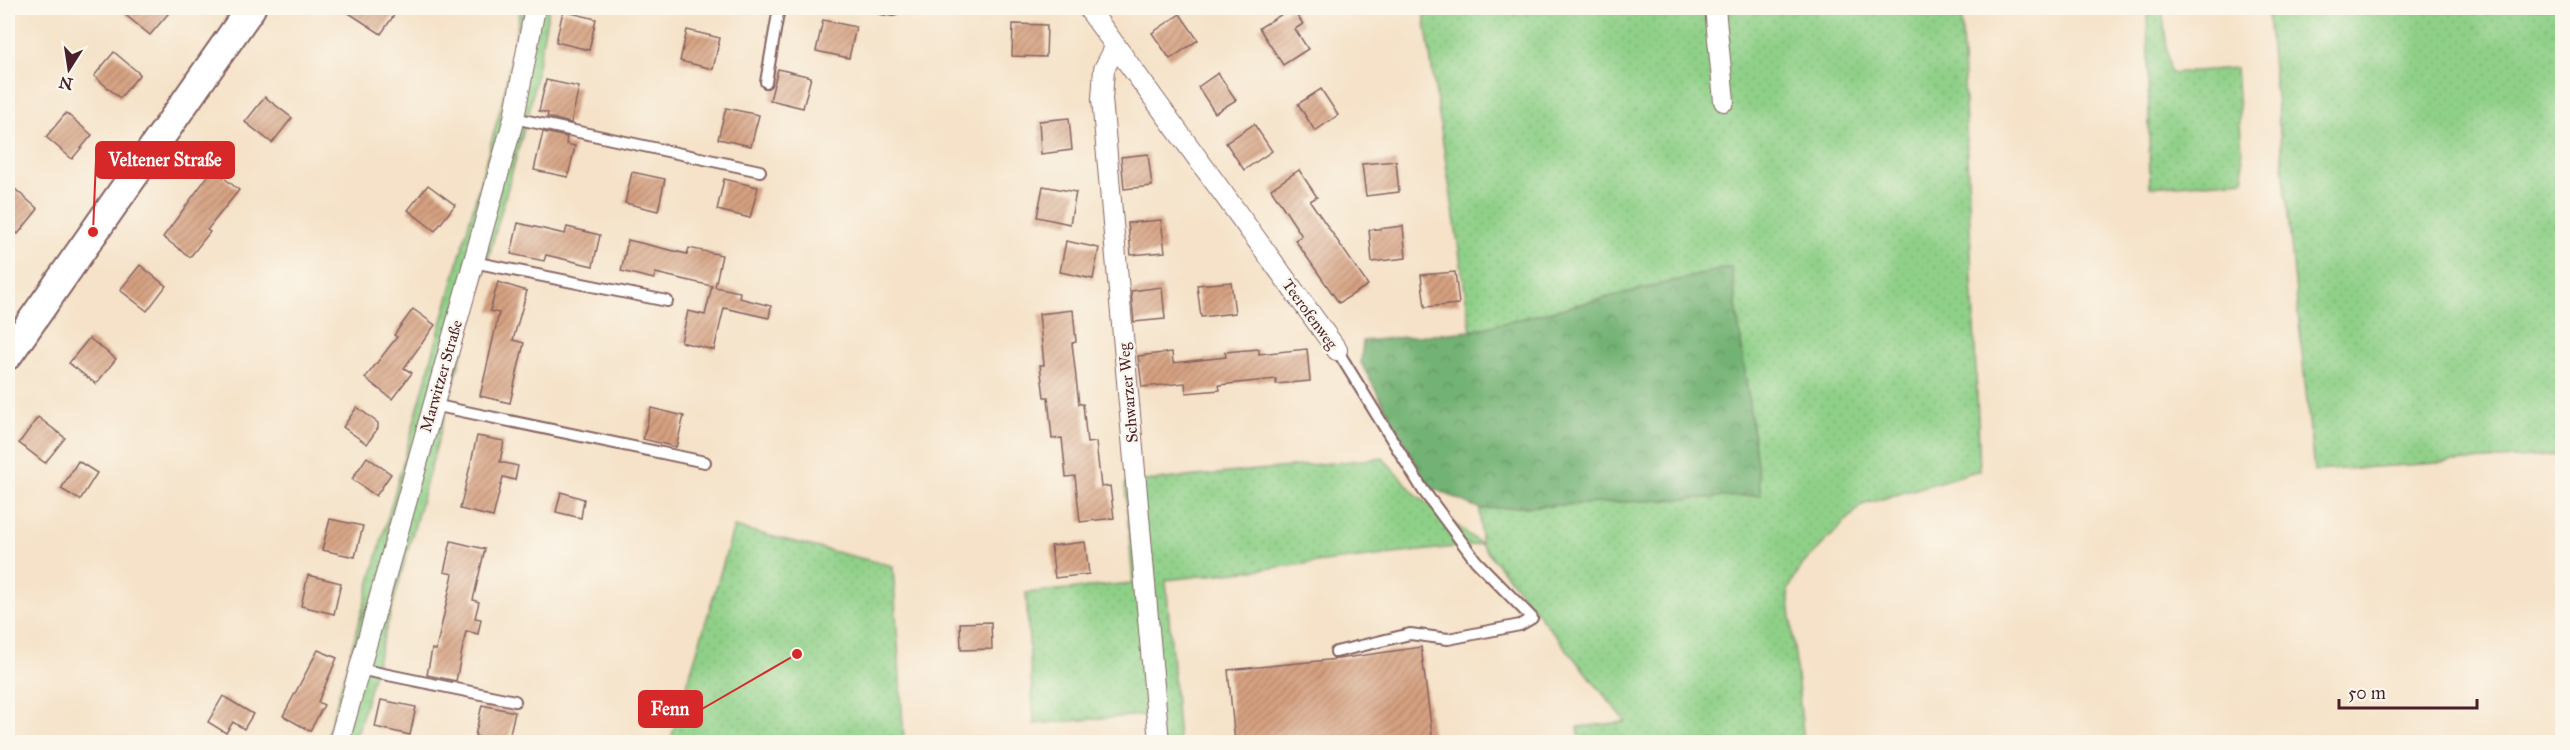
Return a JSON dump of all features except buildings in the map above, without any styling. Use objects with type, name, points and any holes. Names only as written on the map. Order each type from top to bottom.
[{"type":"main road","points":[[10,347],[251,8]]},
{"type":"street","name":"Marwitzer Straße","points":[[339,742],[514,118],[535,8]]},
{"type":"street","name":"Teerofenweg","points":[[1088,8],[1337,350]]},
{"type":"street","points":[[1715,8],[1724,101]]},
{"type":"street","name":"Schwarzer Weg","points":[[1116,46],[1104,69],[1101,99],[1159,742]]},
{"type":"lane","points":[[766,82],[779,8]]},
{"type":"lane","points":[[880,8],[893,10]]},
{"type":"lane","points":[[514,118],[760,171]]},
{"type":"lane","points":[[473,262],[667,301]]},
{"type":"lane","name":"Teerofenweg","points":[[1336,652],[1410,634],[1448,639],[1520,625],[1532,618],[1476,561],[1423,490],[1337,350]]},
{"type":"lane","points":[[433,405],[705,462]]},
{"type":"lane","points":[[359,669],[515,701]]},
{"type":"green space","points":[[521,8],[549,8],[530,107],[355,742],[326,742],[502,103]]},
{"type":"green space","points":[[1423,8],[1961,8],[1980,470],[1862,505],[1803,564],[1788,590],[1804,742],[1580,742],[1578,727],[1626,722],[1481,544],[1480,509],[1761,495],[1731,267],[1471,331]]},
{"type":"green space","points":[[2147,8],[2162,8],[2170,73],[2236,68],[2244,180],[2150,187]]},
{"type":"green space","points":[[2267,8],[2562,8],[2562,455],[2314,471]]},
{"type":"green space","points":[[1731,267],[1761,495],[1480,509],[1428,486],[1361,363],[1363,341],[1471,331]]},
{"type":"green space","points":[[1383,458],[1416,495],[1481,544],[1166,580],[1179,742],[1147,742],[1144,715],[1034,724],[1026,593],[1133,583],[1125,483]]},
{"type":"green space","points":[[734,527],[893,566],[904,742],[670,742]]},
{"type":"place","name":"Veltener Straße","points":[[93,232]]},
{"type":"place","name":"Fenn","points":[[797,654]]}]
